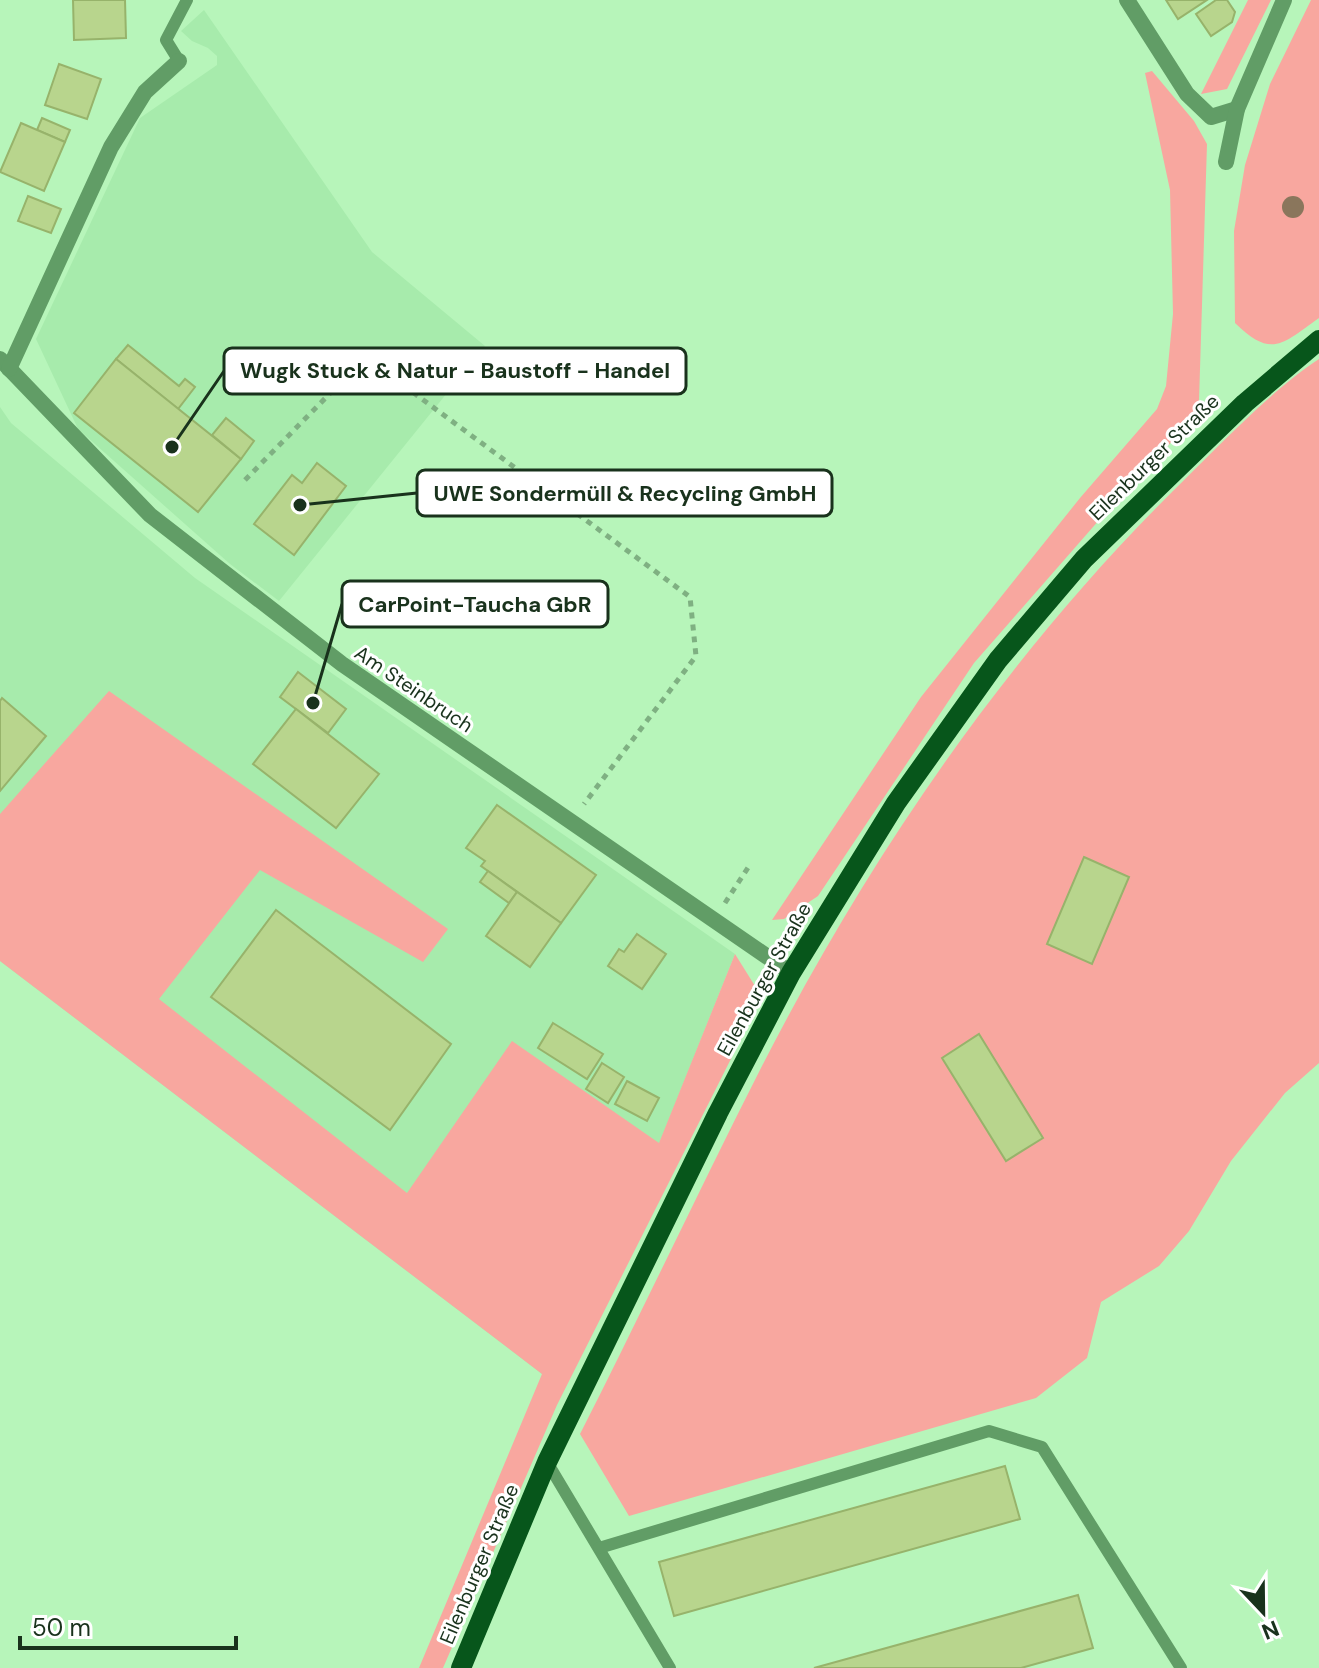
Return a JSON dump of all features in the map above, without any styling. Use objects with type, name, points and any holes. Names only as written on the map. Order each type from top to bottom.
[{"type":"main road","name":"Eilenburger Straße","points":[[461,1668],[547,1462],[661,1227],[791,973],[896,803],[998,660],[1084,559],[1245,403],[1319,340]]},
{"type":"street","points":[[1127,0],[1187,94],[1211,117],[1237,109]]},
{"type":"street","points":[[1226,162],[1237,109],[1284,0]]},
{"type":"street","name":"Am Steinbruch","points":[[179,61],[145,92],[111,147],[4,364],[150,515],[342,664],[791,973]]},
{"type":"lane","points":[[179,61],[166,40],[187,0]]},
{"type":"lane","points":[[599,1548],[989,1431],[1042,1447],[1181,1668]]},
{"type":"lane","points":[[547,1462],[670,1668]]},
{"type":"path","points":[[245,480],[349,374],[403,385],[690,597],[696,656],[571,821]]},
{"type":"path","points":[[714,920],[751,863]]},
{"type":"shaded area","points":[[1248,0],[1271,0],[1227,89],[1201,94]]},
{"type":"shaded area","points":[[1311,0],[1319,0],[1319,318],[1286,340],[1268,344],[1235,323],[1234,231],[1245,165],[1270,84]]},
{"type":"shaded area","points":[[204,10],[372,252],[485,346],[279,601],[230,564],[78,429],[36,339],[140,118],[217,65],[217,56],[181,31]]},
{"type":"shaded area","points":[[1152,71],[1194,121],[1207,144],[1199,401],[1184,429],[1128,487],[974,663],[818,896],[784,919],[772,920],[921,697],[1080,498],[1157,409],[1166,386],[1173,314],[1170,190],[1145,73]]},
{"type":"shaded area","points":[[1319,359],[1319,1063],[1285,1093],[1231,1161],[1189,1231],[1159,1266],[1101,1302],[1087,1358],[1036,1398],[629,1516],[580,1434],[762,1066],[848,911],[944,763],[1053,622],[1111,556],[1224,440],[1262,404]]},
{"type":"shaded area","points":[[0,407],[11,423],[195,578],[735,954],[659,1144],[542,1374],[0,961]]},
{"type":"shaded area","points":[[109,691],[448,929],[423,962],[260,870],[159,999],[407,1193],[512,1041],[659,1143],[735,954],[755,986],[756,1009],[557,1405],[443,1668],[419,1668],[542,1374],[0,961],[0,814]]},
{"type":"building","points":[[73,0],[125,0],[126,38],[74,40]]},
{"type":"building","points":[[1166,0],[1207,0],[1178,19]]},
{"type":"building","points":[[1216,0],[1227,0],[1235,12],[1232,22],[1211,36],[1196,14]]},
{"type":"building","points":[[59,64],[101,79],[87,119],[45,105]]},
{"type":"building","points":[[42,118],[70,130],[65,142],[37,130]]},
{"type":"building","points":[[21,123],[65,142],[44,191],[0,172]]},
{"type":"building","points":[[28,196],[61,209],[51,233],[18,221]]},
{"type":"building","points":[[128,345],[179,386],[185,379],[195,387],[178,409],[116,359]]},
{"type":"building","points":[[116,359],[241,459],[198,512],[74,413]]},
{"type":"building","points":[[226,418],[254,441],[241,459],[212,435]]},
{"type":"building","points":[[317,463],[346,486],[294,555],[254,524],[292,475],[302,483]]},
{"type":"building","points":[[298,672],[346,709],[328,733],[280,697]]},
{"type":"building","points":[[2,698],[46,736],[0,791],[0,701]]},
{"type":"building","points":[[296,709],[379,774],[336,828],[253,764]]},
{"type":"building","points":[[497,805],[596,875],[561,923],[481,866],[485,861],[466,848]]},
{"type":"building","points":[[1084,857],[1129,877],[1092,964],[1047,944]]},
{"type":"building","points":[[488,871],[517,892],[509,903],[480,882]]},
{"type":"building","points":[[517,892],[561,923],[530,967],[486,936]]},
{"type":"building","points":[[276,910],[451,1044],[390,1130],[211,997]]},
{"type":"building","points":[[637,934],[666,954],[642,989],[608,966],[619,949],[624,952]]},
{"type":"building","points":[[553,1023],[603,1054],[587,1079],[538,1048]]},
{"type":"building","points":[[979,1034],[1043,1138],[1006,1161],[942,1058]]},
{"type":"building","points":[[602,1063],[624,1077],[608,1103],[586,1089]]},
{"type":"building","points":[[627,1081],[659,1098],[647,1121],[615,1104]]},
{"type":"building","points":[[1005,1466],[1020,1519],[674,1616],[659,1562]]},
{"type":"building","points":[[1078,1595],[1093,1648],[1021,1668],[814,1668]]},
{"type":"place","name":"Wugk Stuck & Natur - Baustoff - Handel","points":[[172,447]]},
{"type":"place","name":"UWE Sondermüll & Recycling GmbH","points":[[300,505]]},
{"type":"place","name":"CarPoint-Taucha GbR","points":[[313,703]]}]
